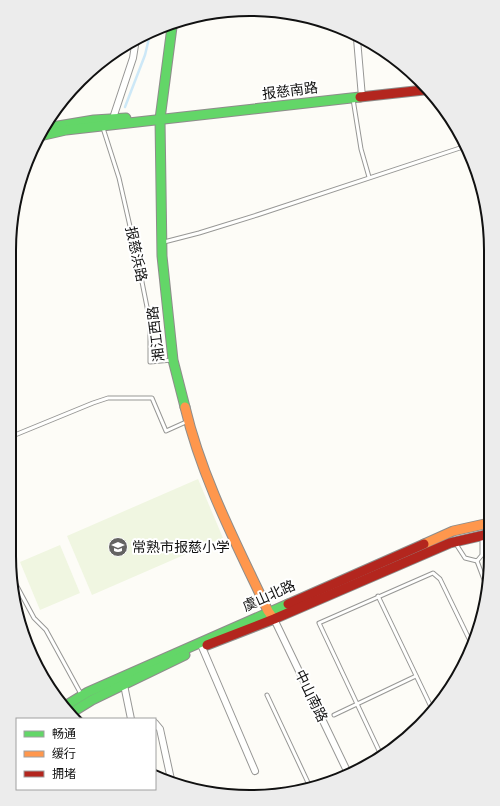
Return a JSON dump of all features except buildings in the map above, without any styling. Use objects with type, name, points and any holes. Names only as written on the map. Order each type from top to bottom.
[{"type":"street","name":"湘江西路","points":[[172,29],[160,119],[162,242],[173,360],[188,421],[218,504],[268,611],[274,619]]},
{"type":"street","points":[[357,42],[358,97]]},
{"type":"street","points":[[113,118],[133,58],[135,46]]},
{"type":"street","name":"报慈南路","points":[[46,135],[66,130],[420,90]]},
{"type":"street","name":"报慈南路","points":[[50,127],[64,124],[113,118],[148,117],[160,119]]},
{"type":"street","name":"虞山北路","points":[[69,704],[82,695],[268,611],[453,531],[484,523]]},
{"type":"street","name":"虞山北路","points":[[75,711],[92,700],[202,647],[274,619],[456,542],[484,536]]},
{"type":"street","name":"中山南路","points":[[274,619],[347,769]]},
{"type":"street","points":[[202,647],[256,771]]},
{"type":"street","points":[[124,685],[131,718]]},
{"type":"street","points":[[156,724],[160,729],[170,776]]},
{"type":"lane","points":[[358,97],[359,143],[369,177]]},
{"type":"lane","name":"报慈浜路","points":[[103,126],[119,178],[150,322],[150,362],[173,360]]},
{"type":"lane","points":[[162,242],[228,224],[460,148]]},
{"type":"lane","points":[[16,434],[85,405],[108,398],[152,398],[166,431],[188,421]]},
{"type":"lane","points":[[456,542],[465,558],[477,561]]},
{"type":"lane","points":[[477,561],[482,555],[484,547]]},
{"type":"lane","points":[[477,561],[483,576]]},
{"type":"lane","points":[[379,751],[319,623],[433,573],[440,579],[469,639]]},
{"type":"lane","points":[[18,589],[29,609],[46,630],[66,670],[82,695]]},
{"type":"lane","points":[[378,596],[430,705]]},
{"type":"lane","points":[[334,714],[416,676]]},
{"type":"lane","points":[[267,695],[308,783]]},
{"type":"green space","points":[[198,479],[223,538],[92,595],[67,536]]},
{"type":"green space","points":[[60,545],[80,593],[40,610],[20,562]]},
{"type":"waterway","points":[[125,107],[145,55],[149,39]]},
{"type":"traffic: fast","points":[[172,29],[160,119],[162,256],[173,360],[185,407]]},
{"type":"traffic: fast","points":[[46,135],[66,130],[360,97]]},
{"type":"traffic: fast","points":[[51,127],[94,120],[126,118]]},
{"type":"traffic: fast","points":[[69,704],[88,692],[288,604]]},
{"type":"traffic: fast","points":[[75,711],[92,700],[185,655]]},
{"type":"traffic: slow","points":[[185,407],[192,434],[221,511],[268,611],[273,618]]},
{"type":"traffic: slow","points":[[424,544],[453,531],[484,524]]},
{"type":"traffic: jam","points":[[360,97],[420,90]]},
{"type":"traffic: jam","points":[[207,645],[274,619],[450,543],[484,535]]},
{"type":"traffic: jam","points":[[288,604],[424,544]]},
{"type":"place","name":"常熟市报慈小学","points":[[118,547]]}]
